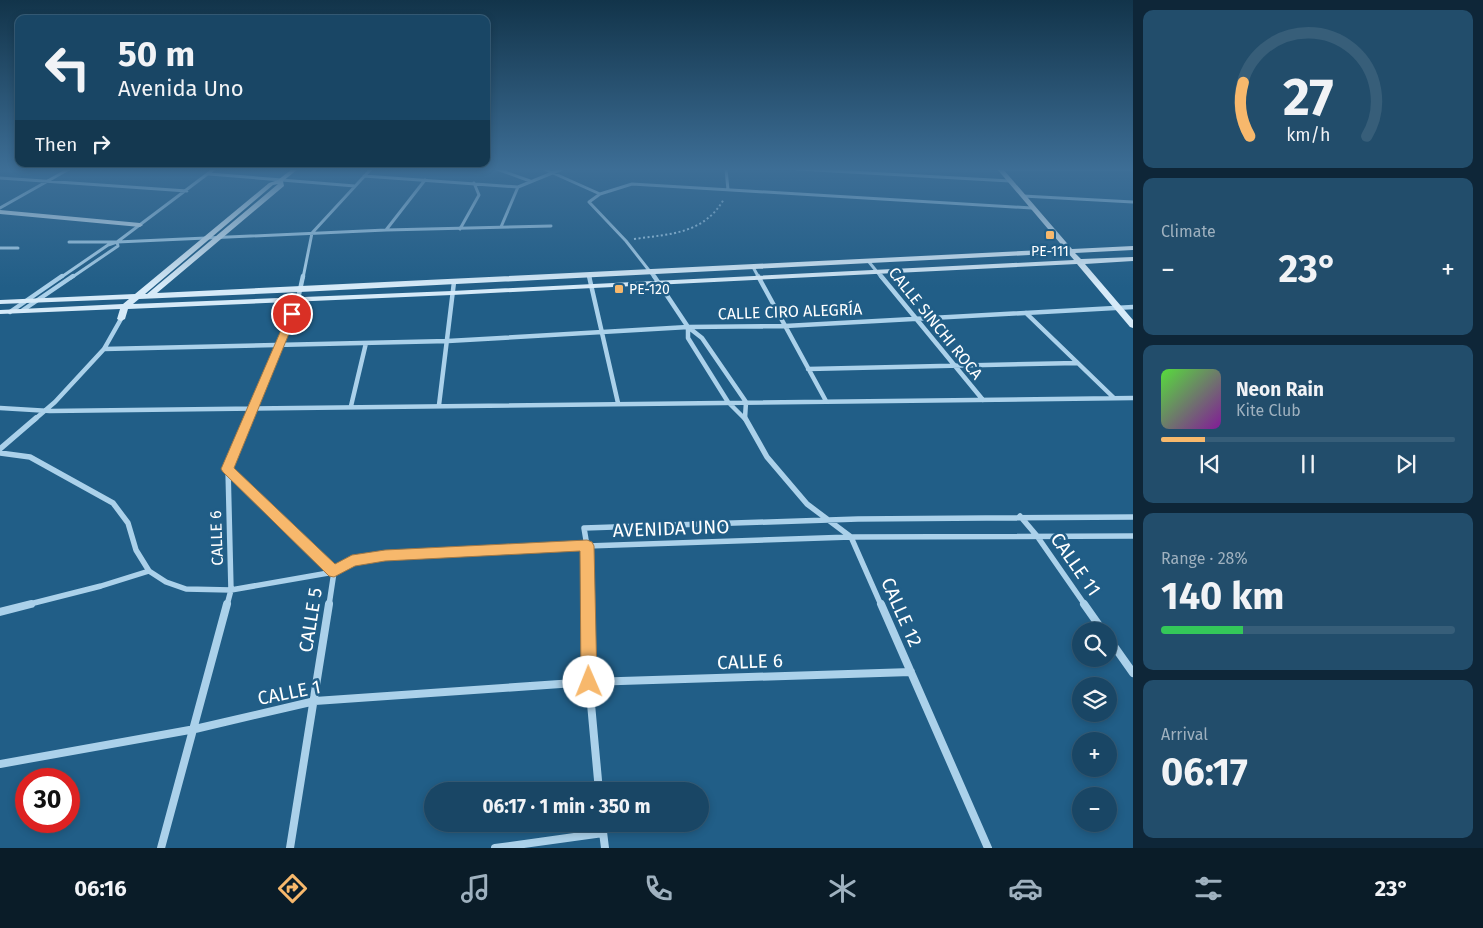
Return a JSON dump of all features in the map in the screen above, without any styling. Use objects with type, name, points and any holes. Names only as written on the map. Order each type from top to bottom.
[{"type":"street","points":[[10,312],[108,245],[117,242],[162,209]]},
{"type":"street","points":[[0,449],[46,410],[104,349],[121,318],[124,308],[241,209]]},
{"type":"street","points":[[121,318],[254,209]]},
{"type":"street","points":[[312,233],[335,209]]},
{"type":"street","points":[[386,230],[403,209]]},
{"type":"street","points":[[460,229],[471,209]]},
{"type":"street","points":[[501,227],[509,209]]},
{"type":"street","points":[[595,209],[626,241],[658,282],[688,327],[702,338],[746,402],[745,418]]},
{"type":"street","points":[[1033,209],[1133,325]]},
{"type":"street","points":[[0,212],[140,225]]},
{"type":"street","points":[[69,242],[117,242],[222,236],[551,226]]},
{"type":"street","name":"CALLE 6","points":[[161,848],[195,729],[231,590],[228,469],[281,345],[298,299],[312,233]]},
{"type":"street","points":[[23,310],[118,246],[117,242]]},
{"type":"street","points":[[0,248],[18,248]]},
{"type":"street","points":[[0,302],[40,299],[135,298],[1133,248]]},
{"type":"street","points":[[0,312],[452,293],[1133,259]]},
{"type":"street","name":"CALLE SINCHI ROCA","points":[[869,262],[983,400]]},
{"type":"street","points":[[753,268],[826,401]]},
{"type":"street","points":[[589,276],[618,404]]},
{"type":"street","points":[[439,405],[454,282]]},
{"type":"street","name":"CALLE CIRO ALEGRÍA","points":[[104,349],[448,340],[688,327],[785,326],[1133,307]]},
{"type":"street","points":[[1026,313],[1114,398]]},
{"type":"street","points":[[688,327],[688,338],[728,402],[745,418],[767,457],[807,504],[851,537]]},
{"type":"street","points":[[351,406],[366,342]]},
{"type":"street","points":[[808,370],[1078,363]]},
{"type":"street","points":[[0,408],[46,410],[1133,398]]},
{"type":"street","points":[[0,453],[30,457],[113,503],[128,524],[134,536],[136,550],[148,571],[101,586],[0,612]]},
{"type":"street","name":"CALLE 5","points":[[228,469],[334,572],[315,701],[290,848]]},
{"type":"street","name":"AVENIDA UNO","points":[[587,546],[584,528],[826,519],[1020,516],[1133,517]]},
{"type":"street","name":"CALLE 11","points":[[1020,516],[1037,536],[1097,622]]},
{"type":"street","name":"AVENIDA UNO","points":[[148,571],[166,582],[186,589],[231,590],[334,572],[352,561],[385,556],[587,546],[851,537],[1133,536]]},
{"type":"street","name":"CALLE 12","points":[[851,537],[988,848]]},
{"type":"street","points":[[587,546],[589,682],[598,782]]},
{"type":"street","points":[[1117,650],[1131,669]]},
{"type":"street","name":"CALLE 6","points":[[589,682],[911,672]]},
{"type":"street","name":"CALLE 1","points":[[0,764],[195,729],[315,701],[589,682]]},
{"type":"street","points":[[495,848],[603,833],[604,848]]},
{"type":"path","points":[[626,241],[693,230],[720,209]]},
{"type":"place","name":"PE-111","points":[[1050,235]]},
{"type":"place","name":"PE-120","points":[[619,289]]},
{"type":"route","points":[[292,314],[281,345],[228,469],[334,572],[352,561],[385,556],[587,546],[589,682]]}]
